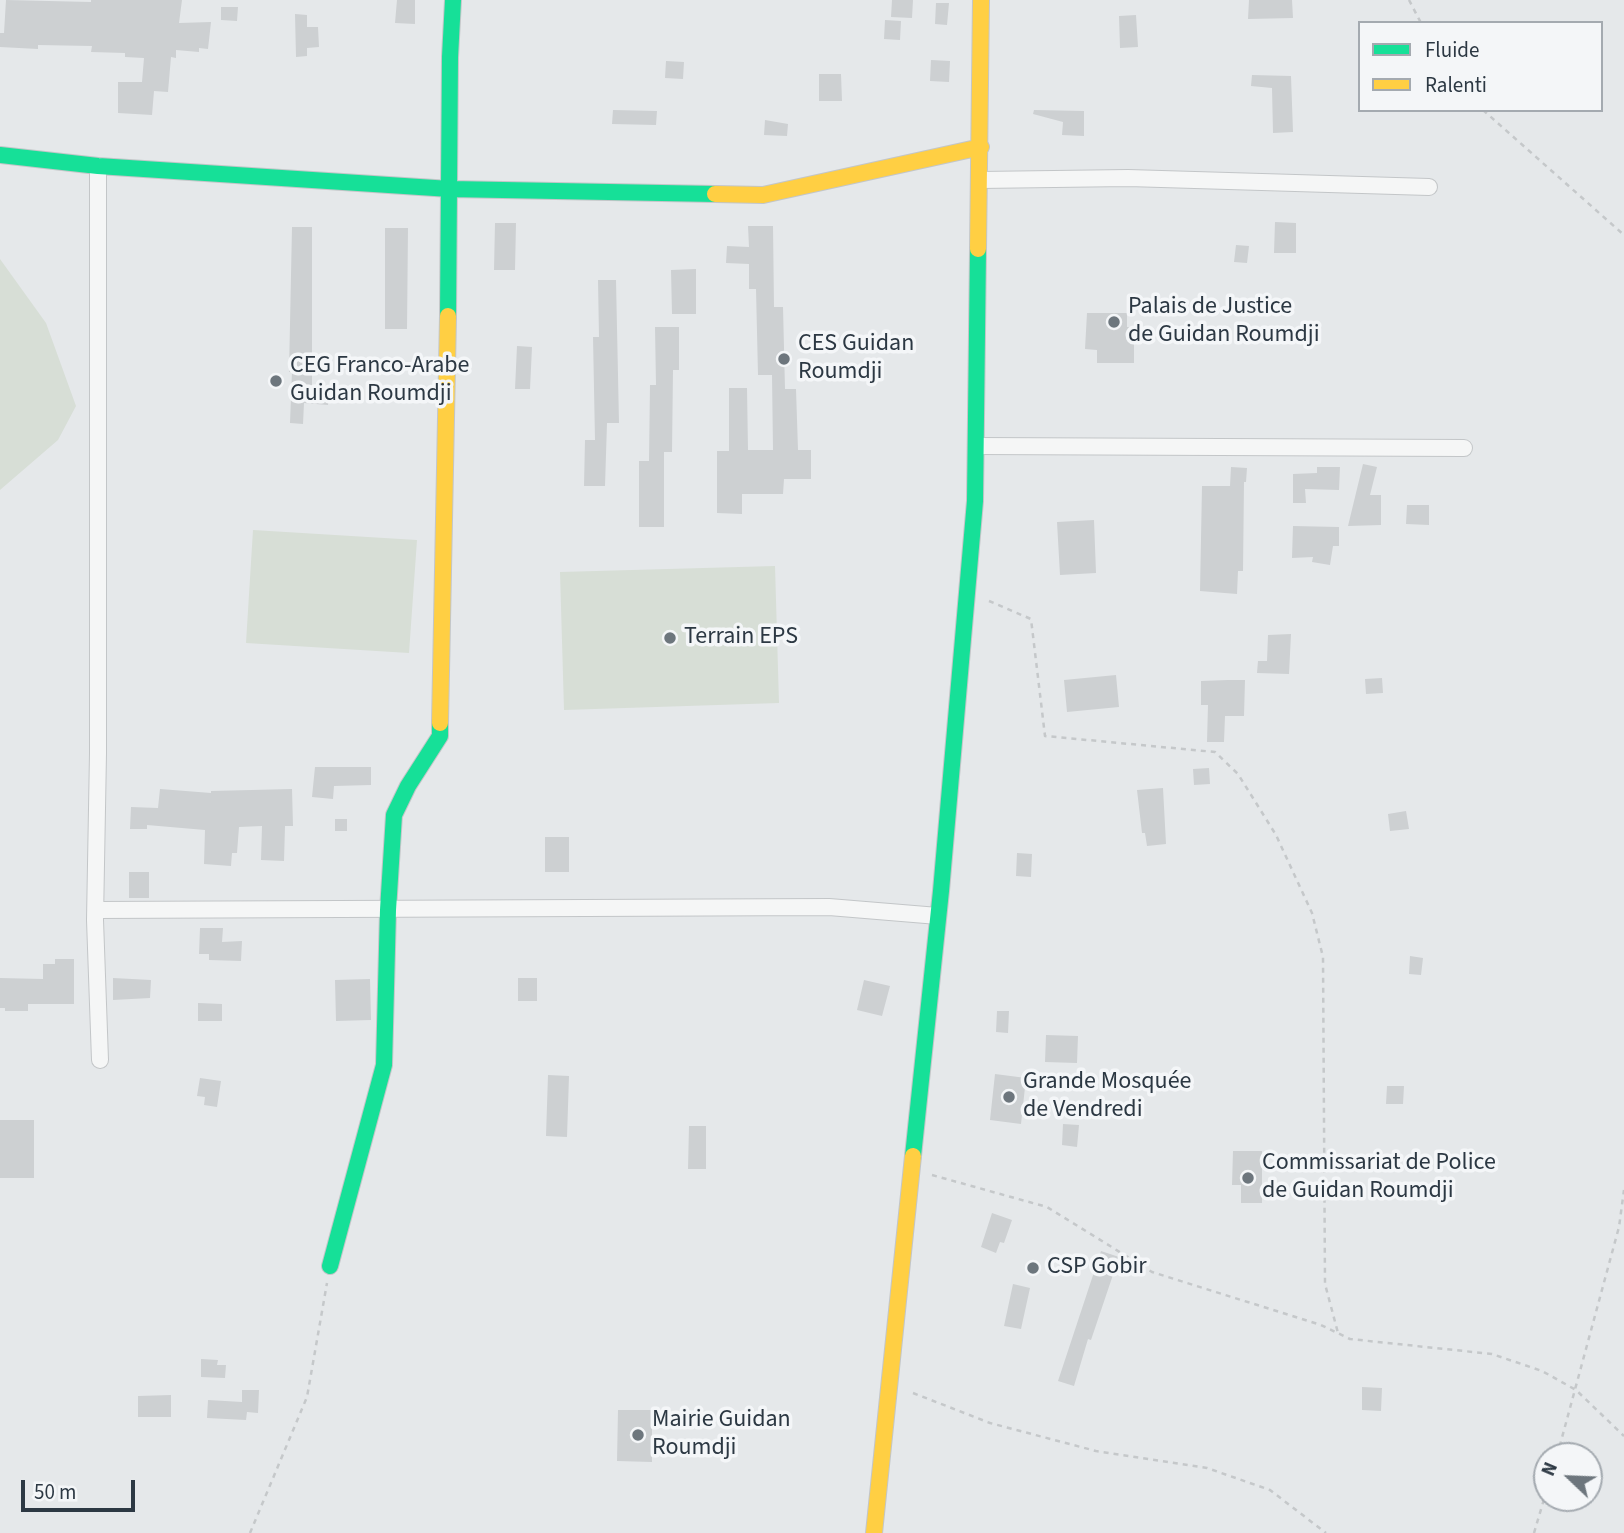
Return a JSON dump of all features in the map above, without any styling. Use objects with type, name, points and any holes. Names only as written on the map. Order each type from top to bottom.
[{"type":"main road","points":[[330,1266],[384,1065],[388,910],[394,815],[408,786],[440,736],[453,0]]},
{"type":"main road","points":[[874,1533],[938,916],[975,501],[981,0]]},
{"type":"main road","points":[[0,155],[99,166],[450,188],[763,195],[981,148]]},
{"type":"street","points":[[99,166],[96,910],[100,1060]]},
{"type":"street","points":[[980,180],[1128,178],[1429,187]]},
{"type":"street","points":[[976,446],[1464,448]]},
{"type":"street","points":[[96,910],[829,907],[938,916]]},
{"type":"path","points":[[1409,0],[1420,21]]},
{"type":"path","points":[[1485,112],[1624,235]]},
{"type":"path","points":[[967,592],[1031,619],[1045,736],[1215,752],[1238,774],[1276,835],[1312,913],[1323,957],[1325,1284],[1338,1333]]},
{"type":"path","points":[[912,1169],[1047,1207],[1152,1272],[1321,1325],[1350,1339],[1492,1354],[1542,1371],[1576,1390],[1624,1436]]},
{"type":"path","points":[[1561,1442],[1619,1227],[1624,1190]]},
{"type":"path","points":[[250,1533],[307,1397],[330,1266]]},
{"type":"path","points":[[890,1384],[990,1423],[1096,1451],[1207,1468],[1270,1490],[1326,1533]]},
{"type":"path","points":[[1534,1533],[1540,1512]]},
{"type":"shaded area","points":[[0,259],[46,323],[76,406],[58,440],[0,490]]},
{"type":"shaded area","points":[[253,530],[417,540],[409,653],[246,643]]},
{"type":"shaded area","name":"Terrain EPS","points":[[775,566],[779,703],[564,710],[560,572]]},
{"type":"building","points":[[6,0],[182,0],[179,23],[211,22],[208,49],[199,48],[199,52],[176,50],[176,58],[171,57],[168,92],[154,91],[152,115],[118,113],[118,82],[142,82],[144,58],[125,57],[125,53],[91,52],[92,46],[38,45],[38,49],[0,47],[0,33],[4,33]]},
{"type":"building","points":[[397,0],[415,0],[415,24],[395,23]]},
{"type":"building","points":[[892,0],[913,0],[912,18],[891,17]]},
{"type":"building","points":[[1249,0],[1292,0],[1293,18],[1248,19]]},
{"type":"building","points":[[936,3],[949,3],[947,25],[935,24]]},
{"type":"building","points":[[221,7],[238,7],[237,21],[221,20]]},
{"type":"building","points":[[295,14],[307,15],[307,27],[318,27],[319,47],[307,48],[307,56],[296,57]]},
{"type":"building","points":[[1136,15],[1138,47],[1120,48],[1119,16]]},
{"type":"building","points":[[885,20],[901,21],[900,40],[884,39]]},
{"type":"building","points":[[931,60],[950,61],[949,82],[930,81]]},
{"type":"building","points":[[666,61],[684,62],[683,79],[665,78]]},
{"type":"building","points":[[819,74],[841,74],[842,101],[819,101]]},
{"type":"building","points":[[1252,75],[1291,76],[1293,132],[1273,133],[1272,88],[1251,86]]},
{"type":"building","points":[[613,110],[657,111],[656,125],[612,124]]},
{"type":"building","points":[[1034,110],[1084,111],[1084,136],[1062,135],[1063,122],[1033,114]]},
{"type":"building","points":[[765,120],[788,124],[787,136],[764,135]]},
{"type":"building","points":[[1275,222],[1296,223],[1296,253],[1274,253]]},
{"type":"building","points":[[495,223],[516,223],[515,270],[494,270]]},
{"type":"building","points":[[748,226],[773,226],[774,307],[783,307],[785,389],[796,389],[798,450],[811,450],[811,479],[784,479],[783,494],[742,494],[742,514],[717,513],[717,451],[729,451],[729,388],[747,388],[748,450],[773,450],[772,375],[758,375],[756,289],[749,289],[749,264],[726,263],[727,246],[749,247]]},
{"type":"building","points":[[292,227],[312,227],[312,392],[329,394],[328,405],[304,403],[303,424],[290,423]]},
{"type":"building","points":[[385,228],[408,228],[407,329],[385,329]]},
{"type":"building","points":[[1236,245],[1249,246],[1247,263],[1234,262]]},
{"type":"building","points":[[696,269],[696,314],[672,314],[671,270]]},
{"type":"building","points":[[598,280],[616,280],[619,423],[607,423],[605,486],[584,486],[585,440],[595,440],[593,337],[599,337]]},
{"type":"building","points":[[1087,313],[1127,313],[1127,327],[1134,327],[1134,363],[1097,363],[1097,350],[1085,349]]},
{"type":"building","points":[[655,327],[679,327],[679,370],[673,370],[672,452],[664,452],[664,527],[639,527],[639,461],[649,461],[650,385],[656,385]]},
{"type":"building","points":[[517,346],[532,347],[530,389],[515,389]]},
{"type":"building","points":[[1363,464],[1377,467],[1370,495],[1381,495],[1381,525],[1348,526]]},
{"type":"building","points":[[1231,467],[1247,468],[1244,482],[1243,571],[1238,571],[1237,594],[1200,591],[1202,486],[1230,486]]},
{"type":"building","points":[[1317,467],[1340,467],[1339,490],[1305,489],[1306,503],[1293,503],[1293,474],[1317,473]]},
{"type":"building","points":[[1407,505],[1429,505],[1429,525],[1406,524]]},
{"type":"building","points":[[1094,520],[1096,573],[1060,575],[1057,522]]},
{"type":"building","points":[[1293,526],[1339,527],[1339,546],[1333,546],[1330,565],[1312,562],[1313,557],[1292,558]]},
{"type":"building","points":[[1291,634],[1289,674],[1257,673],[1258,661],[1267,661],[1268,635]]},
{"type":"building","points":[[1116,675],[1119,707],[1067,712],[1064,680]]},
{"type":"building","points":[[1382,678],[1383,693],[1366,694],[1365,679]]},
{"type":"building","points":[[1245,680],[1244,716],[1225,716],[1224,742],[1207,742],[1208,705],[1201,705],[1201,681]]},
{"type":"building","points":[[315,767],[371,767],[371,785],[334,786],[333,799],[312,797]]},
{"type":"building","points":[[1209,768],[1210,784],[1194,785],[1193,769]]},
{"type":"building","points":[[1163,788],[1166,844],[1147,846],[1145,833],[1142,833],[1137,790]]},
{"type":"building","points":[[160,789],[211,793],[292,789],[293,826],[285,826],[284,861],[261,860],[262,826],[239,827],[237,853],[232,853],[231,866],[204,864],[205,830],[147,825],[147,829],[130,829],[131,807],[158,808]]},
{"type":"building","points":[[1406,811],[1409,829],[1390,831],[1388,814]]},
{"type":"building","points":[[335,819],[347,819],[347,831],[335,831]]},
{"type":"building","points":[[545,837],[569,837],[569,872],[545,872]]},
{"type":"building","points":[[1017,853],[1032,854],[1031,877],[1016,876]]},
{"type":"building","points":[[129,872],[149,872],[149,898],[129,898]]},
{"type":"building","points":[[200,928],[223,928],[222,942],[242,941],[241,961],[209,960],[209,954],[199,954]]},
{"type":"building","points":[[1410,956],[1423,958],[1421,975],[1409,974]]},
{"type":"building","points":[[55,959],[74,959],[74,1004],[28,1004],[28,1011],[5,1011],[5,1008],[0,1008],[0,978],[43,979],[43,964],[55,964]]},
{"type":"building","points":[[113,978],[151,980],[150,998],[113,1000]]},
{"type":"building","points":[[518,978],[537,978],[537,1001],[518,1001]]},
{"type":"building","points":[[370,979],[371,1020],[336,1021],[335,980]]},
{"type":"building","points":[[864,980],[890,986],[882,1016],[857,1010]]},
{"type":"building","points":[[198,1003],[222,1004],[222,1021],[198,1021]]},
{"type":"building","points":[[997,1011],[1009,1011],[1008,1033],[996,1032]]},
{"type":"building","points":[[1046,1035],[1078,1036],[1077,1063],[1045,1062]]},
{"type":"building","points":[[995,1074],[1026,1078],[1021,1124],[990,1120]]},
{"type":"building","points":[[548,1075],[569,1076],[567,1137],[546,1136]]},
{"type":"building","points":[[200,1078],[221,1081],[217,1107],[204,1105],[205,1097],[197,1096]]},
{"type":"building","points":[[1387,1086],[1404,1086],[1403,1104],[1386,1104]]},
{"type":"building","points":[[0,1120],[34,1120],[34,1178],[0,1178]]},
{"type":"building","points":[[1063,1124],[1079,1125],[1077,1147],[1062,1145]]},
{"type":"building","points":[[689,1126],[706,1126],[706,1169],[688,1169]]},
{"type":"building","points":[[1233,1151],[1262,1151],[1262,1203],[1241,1203],[1241,1185],[1232,1185]]},
{"type":"building","points":[[992,1213],[1012,1220],[1004,1243],[1000,1242],[996,1253],[981,1247]]},
{"type":"building","points":[[1101,1251],[1119,1257],[1091,1340],[1088,1339],[1074,1386],[1058,1381]]},
{"type":"building","points":[[1013,1284],[1030,1288],[1021,1329],[1004,1326]]},
{"type":"building","points":[[201,1359],[218,1360],[217,1365],[226,1365],[225,1378],[201,1377]]},
{"type":"building","points":[[1362,1387],[1382,1388],[1381,1411],[1362,1410]]},
{"type":"building","points":[[242,1390],[259,1390],[258,1413],[247,1412],[246,1420],[207,1418],[208,1400],[242,1402]]},
{"type":"building","points":[[171,1395],[171,1417],[138,1417],[138,1396]]},
{"type":"building","points":[[618,1410],[652,1410],[652,1462],[617,1461]]},
{"type":"traffic: fast","points":[[448,316],[453,0]]},
{"type":"traffic: fast","points":[[0,155],[98,166],[450,189],[715,194]]},
{"type":"traffic: fast","points":[[913,1156],[941,891],[975,501],[978,249]]},
{"type":"traffic: fast","points":[[330,1266],[384,1065],[388,910],[394,815],[408,786],[440,736],[440,723]]},
{"type":"traffic: slow","points":[[978,249],[981,0]]},
{"type":"traffic: slow","points":[[715,194],[763,195],[981,147]]},
{"type":"traffic: slow","points":[[440,723],[448,316]]},
{"type":"traffic: slow","points":[[874,1533],[913,1156]]},
{"type":"place","name":"Palais de Justice de Guidan Roumdji","points":[[1114,322]]},
{"type":"place","name":"CES Guidan Roumdji","points":[[784,359]]},
{"type":"place","name":"CEG Franco-Arabe Guidan Roumdji","points":[[276,381]]},
{"type":"place","name":"Terrain EPS","points":[[670,638]]},
{"type":"place","name":"Grande Mosquée de Vendredi","points":[[1009,1097]]},
{"type":"place","name":"Commissariat de Police de Guidan Roumdji","points":[[1248,1178]]},
{"type":"place","name":"CSP Gobir","points":[[1033,1268]]},
{"type":"place","name":"Mairie Guidan Roumdji","points":[[638,1435]]}]
